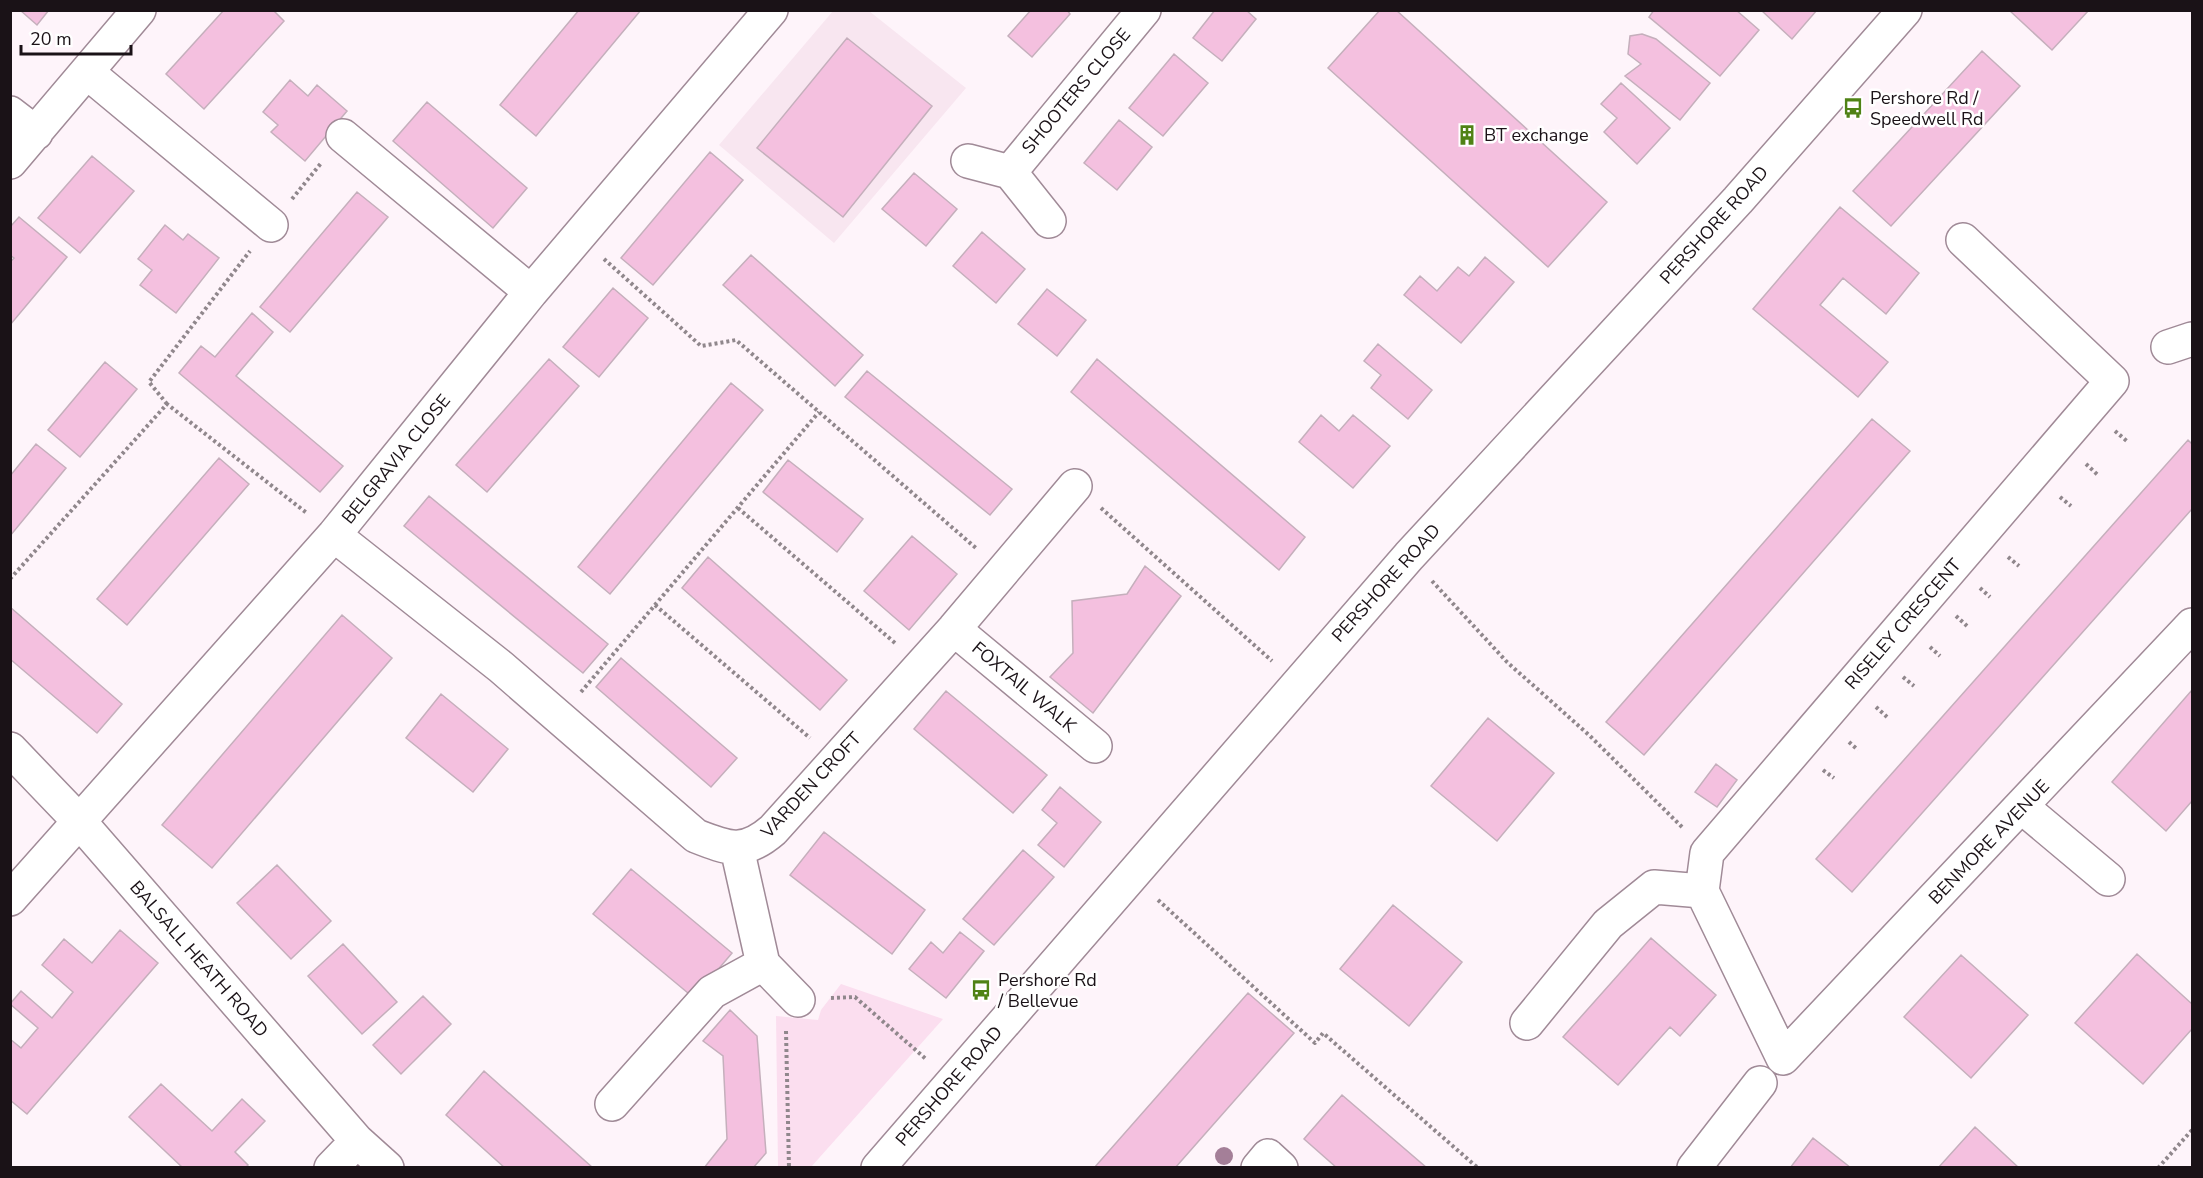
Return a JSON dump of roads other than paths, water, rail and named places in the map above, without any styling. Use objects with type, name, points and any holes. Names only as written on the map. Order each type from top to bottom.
[{"type":"street","points":[[10,162],[139,10]]},
{"type":"street","name":"BELGRAVIA CLOSE","points":[[10,899],[334,535],[531,292],[771,10]]},
{"type":"street","name":"PERSHORE ROAD","points":[[878,1167],[1409,556],[1738,200],[1905,10]]},
{"type":"street","name":"SHOOTERS CLOSE","points":[[1010,172],[1143,11]]},
{"type":"street","points":[[88,72],[271,225]]},
{"type":"street","points":[[10,113],[36,133]]},
{"type":"street","points":[[343,136],[531,292]]},
{"type":"street","name":"SHOOTERS CLOSE","points":[[968,161],[1010,172],[1049,221]]},
{"type":"street","name":"RISELEY CRESCENT","points":[[1702,891],[1707,854],[2112,381],[1963,240]]},
{"type":"street","name":"VARDEN CROFT","points":[[737,848],[750,846],[773,830],[954,629],[1075,486]]},
{"type":"street","points":[[334,535],[501,667],[696,836],[721,846],[737,848],[763,964],[798,1000]]},
{"type":"street","name":"FOXTAIL WALK","points":[[954,629],[1095,746]]},
{"type":"street","name":"BENMORE AVENUE","points":[[1702,891],[1783,1058],[2022,807],[2188,638]]},
{"type":"street","name":"BALSALL HEATH ROAD","points":[[10,749],[79,821],[357,1141],[387,1167]]},
{"type":"street","points":[[2022,807],[2108,879]]},
{"type":"street","points":[[1527,1023],[1608,924],[1654,887],[1702,891]]},
{"type":"street","points":[[612,1104],[712,992],[763,964]]},
{"type":"street","points":[[1694,1167],[1760,1083]]},
{"type":"street","points":[[331,1167],[357,1141]]},
{"type":"street","points":[[1258,1167],[1268,1156],[1281,1167]]},
{"type":"place","name":"Pershore Rd / Speedwell Rd","points":[[1853,108]]},
{"type":"place","name":"BT exchange","points":[[1467,135]]},
{"type":"place","name":"Pershore Rd / Bellevue","points":[[981,990]]}]
